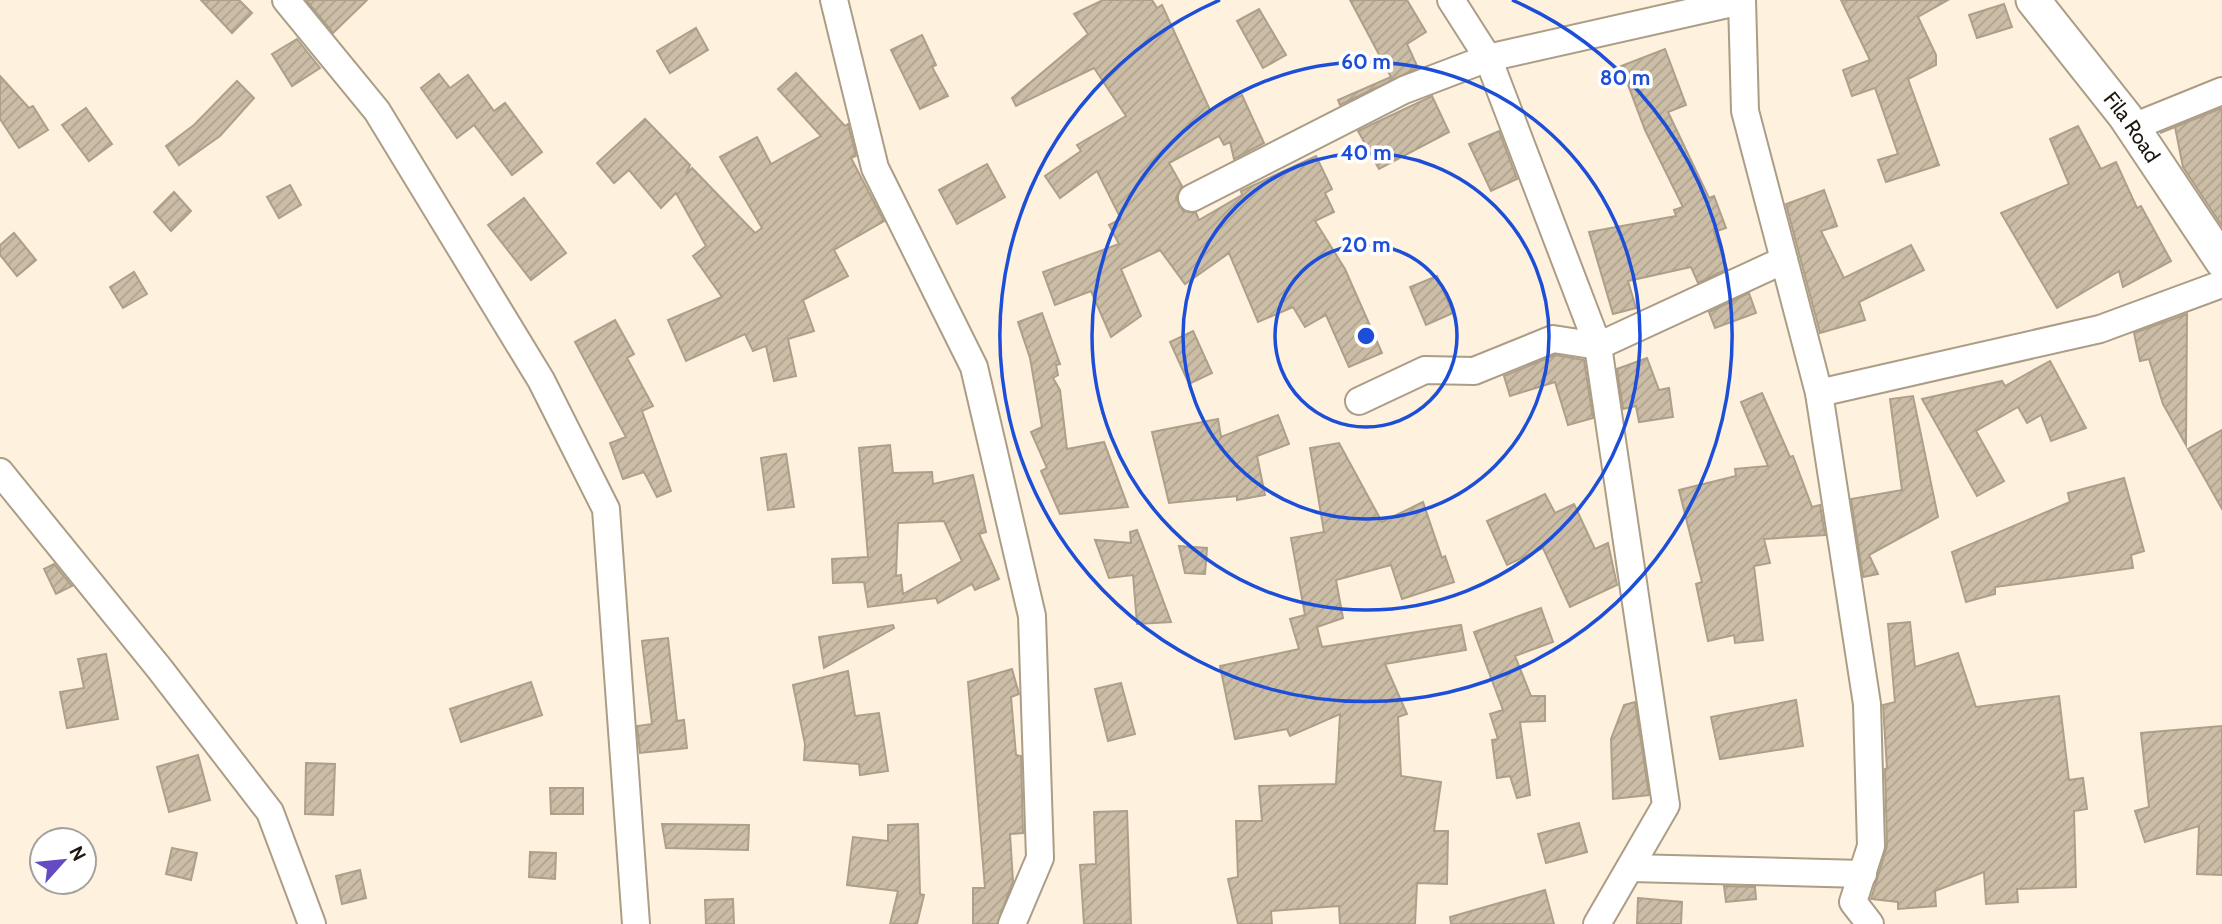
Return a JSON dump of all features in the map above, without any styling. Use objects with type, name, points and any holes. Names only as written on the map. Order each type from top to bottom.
[{"type":"street","points":[[286,0],[377,111],[541,380],[607,509],[636,924]]},
{"type":"street","points":[[834,0],[875,167],[974,368],[1032,616],[1040,858],[1012,924]]},
{"type":"street","points":[[1451,0],[1488,58],[1598,346],[1666,805],[1597,924]]},
{"type":"street","name":"Fila Road","points":[[2032,0],[2133,127],[2222,261]]},
{"type":"street","points":[[1192,198],[1404,90],[1488,58],[1742,1],[1745,111],[1819,393],[1867,704],[1871,846],[1853,902],[1870,924]]},
{"type":"street","points":[[2133,127],[2222,91]]},
{"type":"street","points":[[1359,401],[1425,370],[1474,371],[1553,339],[1598,346],[1784,260]]},
{"type":"street","points":[[1819,393],[2100,329],[2222,284]]},
{"type":"street","points":[[0,472],[159,668],[270,812],[312,924]]},
{"type":"street","points":[[1630,868],[1863,874]]},
{"type":"building","points":[[201,0],[239,0],[252,13],[232,33]]},
{"type":"building","points":[[306,0],[367,0],[333,33]]},
{"type":"building","points":[[1103,0],[1152,0],[1157,8],[1162,5],[1210,110],[1242,95],[1264,143],[1234,159],[1230,142],[1224,145],[1219,136],[1169,163],[1182,186],[1176,198],[1183,211],[1196,213],[1199,220],[1242,195],[1241,191],[1316,156],[1332,189],[1325,193],[1334,212],[1315,221],[1345,269],[1382,353],[1349,367],[1326,315],[1305,327],[1293,307],[1258,322],[1229,253],[1185,284],[1160,250],[1121,269],[1141,316],[1111,337],[1091,291],[1055,305],[1043,272],[1119,244],[1109,225],[1121,219],[1097,171],[1060,198],[1045,176],[1081,151],[1077,145],[1126,116],[1094,68],[1016,106],[1012,98],[1088,34],[1074,14]]},
{"type":"building","points":[[1350,0],[1407,0],[1426,32],[1407,44],[1418,68],[1340,105],[1338,100],[1391,77]]},
{"type":"building","points":[[1841,0],[1948,0],[1918,17],[1936,55],[1936,65],[1908,79],[1939,165],[1886,182],[1878,160],[1898,154],[1875,88],[1852,96],[1843,70],[1870,60]]},
{"type":"building","points":[[2004,4],[2012,27],[1977,38],[1969,15]]},
{"type":"building","points":[[1259,9],[1286,55],[1263,68],[1237,21]]},
{"type":"building","points":[[696,28],[708,50],[670,73],[657,51]]},
{"type":"building","points":[[922,35],[936,65],[932,67],[948,96],[920,109],[891,50]]},
{"type":"building","points":[[297,39],[320,68],[292,86],[272,54]]},
{"type":"building","points":[[1665,49],[1686,105],[1668,112],[1709,198],[1714,196],[1726,228],[1714,232],[1727,269],[1698,283],[1691,267],[1628,281],[1636,308],[1613,314],[1589,232],[1676,216],[1674,210],[1683,207],[1645,130],[1621,66]]},
{"type":"building","points":[[796,73],[845,126],[848,124],[856,156],[851,158],[884,221],[834,250],[848,276],[803,300],[814,331],[788,339],[796,376],[774,381],[766,346],[753,351],[745,334],[686,361],[668,320],[722,297],[693,256],[706,246],[676,193],[661,208],[629,170],[614,183],[597,163],[645,119],[690,165],[686,174],[692,168],[755,233],[762,228],[720,157],[757,137],[771,164],[821,136],[778,89]]},
{"type":"building","points":[[439,74],[450,88],[468,75],[494,111],[505,103],[542,152],[512,175],[474,125],[457,138],[421,88]]},
{"type":"building","points":[[0,76],[29,108],[33,106],[48,130],[19,148],[0,119]]},
{"type":"building","points":[[237,81],[254,98],[220,136],[179,165],[166,146],[194,125]]},
{"type":"building","points":[[1432,96],[1449,132],[1379,169],[1358,131]]},
{"type":"building","points":[[86,108],[112,144],[89,161],[62,125]]},
{"type":"building","points":[[2222,108],[2222,226],[2183,167],[2175,127],[2160,133]]},
{"type":"building","points":[[2078,126],[2101,169],[2116,162],[2137,208],[2141,206],[2171,261],[2123,287],[2119,271],[2057,308],[2001,213],[2069,184],[2050,139]]},
{"type":"building","points":[[1499,131],[1517,179],[1491,191],[1469,144]]},
{"type":"building","points":[[987,164],[1005,197],[957,224],[939,190]]},
{"type":"building","points":[[290,185],[301,205],[279,218],[267,197]]},
{"type":"building","points":[[1824,190],[1837,226],[1821,231],[1844,278],[1911,245],[1924,270],[1859,302],[1865,320],[1820,333],[1786,204]]},
{"type":"building","points":[[174,192],[191,211],[171,231],[154,212]]},
{"type":"building","points":[[524,198],[566,253],[531,280],[488,225]]},
{"type":"building","points":[[14,233],[36,260],[17,276],[0,255],[0,245]]},
{"type":"building","points":[[134,272],[147,294],[123,308],[110,287]]},
{"type":"building","points":[[1437,276],[1453,313],[1426,325],[1410,287]]},
{"type":"building","points":[[1749,293],[1756,313],[1715,328],[1709,312]]},
{"type":"building","points":[[1042,313],[1060,364],[1056,365],[1058,375],[1053,378],[1060,390],[1067,449],[1104,442],[1128,507],[1060,514],[1041,471],[1047,468],[1031,432],[1042,427],[1030,358],[1018,322]]},
{"type":"building","points":[[2187,314],[2186,445],[2163,404],[2149,359],[2140,361],[2134,333]]},
{"type":"building","points":[[615,320],[634,354],[627,358],[653,406],[642,411],[671,491],[657,497],[644,472],[623,479],[610,443],[626,437],[575,342]]},
{"type":"building","points":[[1193,331],[1212,373],[1189,384],[1170,342]]},
{"type":"building","points":[[1555,355],[1584,360],[1593,418],[1568,425],[1555,382],[1510,396],[1504,376]]},
{"type":"building","points":[[1647,358],[1659,390],[1669,388],[1673,417],[1639,422],[1636,406],[1623,409],[1617,369]]},
{"type":"building","points":[[2050,361],[2086,428],[2051,441],[2041,415],[2027,423],[2018,407],[1976,431],[2004,481],[1977,496],[1922,399],[2002,381],[2005,386]]},
{"type":"building","points":[[1762,393],[1790,457],[1793,456],[1812,507],[1820,505],[1825,535],[1764,539],[1770,563],[1754,566],[1763,640],[1735,643],[1734,635],[1708,641],[1696,584],[1702,582],[1679,490],[1736,476],[1735,469],[1768,466],[1741,402]]},
{"type":"building","points":[[1913,396],[1938,517],[1869,555],[1878,574],[1863,577],[1851,499],[1902,490],[1890,399]]},
{"type":"building","points":[[1278,415],[1289,444],[1257,456],[1265,495],[1237,500],[1237,496],[1169,503],[1152,432],[1218,419],[1221,437]]},
{"type":"building","points":[[2222,430],[2222,509],[2188,449]]},
{"type":"building","points":[[1339,443],[1382,522],[1423,502],[1442,558],[1445,556],[1454,582],[1402,599],[1391,565],[1336,580],[1343,618],[1317,627],[1322,647],[1461,625],[1466,650],[1385,664],[1407,714],[1398,717],[1401,776],[1441,782],[1434,831],[1448,831],[1447,884],[1417,883],[1415,924],[1340,924],[1339,906],[1271,911],[1272,924],[1238,924],[1228,879],[1238,877],[1236,821],[1262,821],[1259,786],[1336,784],[1340,714],[1290,736],[1287,729],[1235,739],[1220,666],[1299,649],[1290,619],[1305,615],[1291,538],[1324,532],[1310,448]]},
{"type":"building","points":[[890,445],[893,473],[932,472],[933,484],[973,475],[986,532],[979,534],[999,579],[975,590],[972,584],[938,603],[936,598],[868,607],[864,582],[833,583],[832,559],[868,557],[859,448]],"holes":[[[944,521],[962,561],[903,594],[901,575],[896,576],[898,523]]]},
{"type":"building","points":[[786,454],[794,507],[768,510],[761,458]]},
{"type":"building","points":[[2124,478],[2144,551],[2131,555],[2133,568],[1995,587],[1995,594],[1966,602],[1952,552],[2070,502],[2068,493]]},
{"type":"building","points":[[1545,494],[1555,513],[1574,504],[1595,549],[1608,543],[1617,585],[1570,607],[1543,548],[1507,565],[1487,521]]},
{"type":"building","points":[[1137,530],[1171,622],[1137,624],[1133,575],[1109,578],[1095,540],[1131,543],[1130,532]]},
{"type":"building","points":[[1179,546],[1207,548],[1205,574],[1185,573]]},
{"type":"building","points":[[54,564],[72,586],[56,594],[44,569]]},
{"type":"building","points":[[1541,608],[1553,642],[1515,656],[1531,696],[1545,696],[1545,721],[1520,722],[1530,795],[1517,798],[1510,776],[1497,778],[1492,740],[1498,739],[1490,714],[1503,710],[1474,632]]},
{"type":"building","points":[[1910,622],[1915,667],[1958,653],[1976,707],[2059,696],[2069,780],[2083,778],[2087,809],[2074,811],[2076,887],[2017,889],[2018,902],[1986,904],[1984,872],[1935,891],[1936,906],[1898,909],[1898,902],[1871,899],[1887,846],[1887,768],[1883,705],[1895,702],[1888,624]]},
{"type":"building","points":[[893,625],[894,628],[824,668],[819,637]]},
{"type":"building","points":[[668,638],[677,721],[684,720],[687,748],[640,753],[637,726],[652,724],[642,641]]},
{"type":"building","points":[[106,654],[118,719],[67,728],[60,692],[84,688],[78,659]]},
{"type":"building","points":[[1012,669],[1019,694],[1011,697],[1016,755],[1021,756],[1023,833],[1010,834],[1013,881],[997,924],[973,924],[973,888],[985,888],[968,682]]},
{"type":"building","points":[[848,671],[855,716],[879,713],[888,771],[860,775],[859,764],[804,760],[805,744],[793,685]]},
{"type":"building","points":[[531,682],[542,715],[461,742],[450,709]]},
{"type":"building","points":[[1121,683],[1135,734],[1108,741],[1095,689]]},
{"type":"building","points":[[1796,700],[1803,746],[1720,759],[1711,717]]},
{"type":"building","points":[[1635,702],[1649,795],[1613,799],[1611,739],[1624,705]]},
{"type":"building","points":[[2222,726],[2222,875],[2197,874],[2199,826],[2145,842],[2135,811],[2149,807],[2141,733]]},
{"type":"building","points":[[198,755],[210,800],[169,812],[157,767]]},
{"type":"building","points":[[306,763],[335,764],[333,815],[305,814]]},
{"type":"building","points":[[550,788],[583,788],[583,814],[551,814]]},
{"type":"building","points":[[1127,811],[1131,924],[1084,924],[1080,865],[1096,864],[1094,812]]},
{"type":"building","points":[[1579,823],[1587,852],[1546,863],[1538,834]]},
{"type":"building","points":[[662,824],[749,825],[748,850],[666,848]]},
{"type":"building","points":[[918,824],[920,894],[924,895],[917,924],[890,924],[898,891],[847,885],[853,837],[888,841],[888,825]]},
{"type":"building","points":[[172,848],[197,853],[191,880],[166,874]]},
{"type":"building","points":[[530,852],[556,853],[555,879],[529,877]]},
{"type":"building","points":[[360,870],[366,898],[342,904],[336,876]]},
{"type":"building","points":[[1724,886],[1755,887],[1756,899],[1726,902]]},
{"type":"building","points":[[1545,890],[1554,924],[1451,924],[1450,917]]},
{"type":"building","points":[[1638,898],[1682,902],[1681,924],[1637,924]]},
{"type":"building","points":[[733,899],[734,924],[706,924],[705,900]]}]
